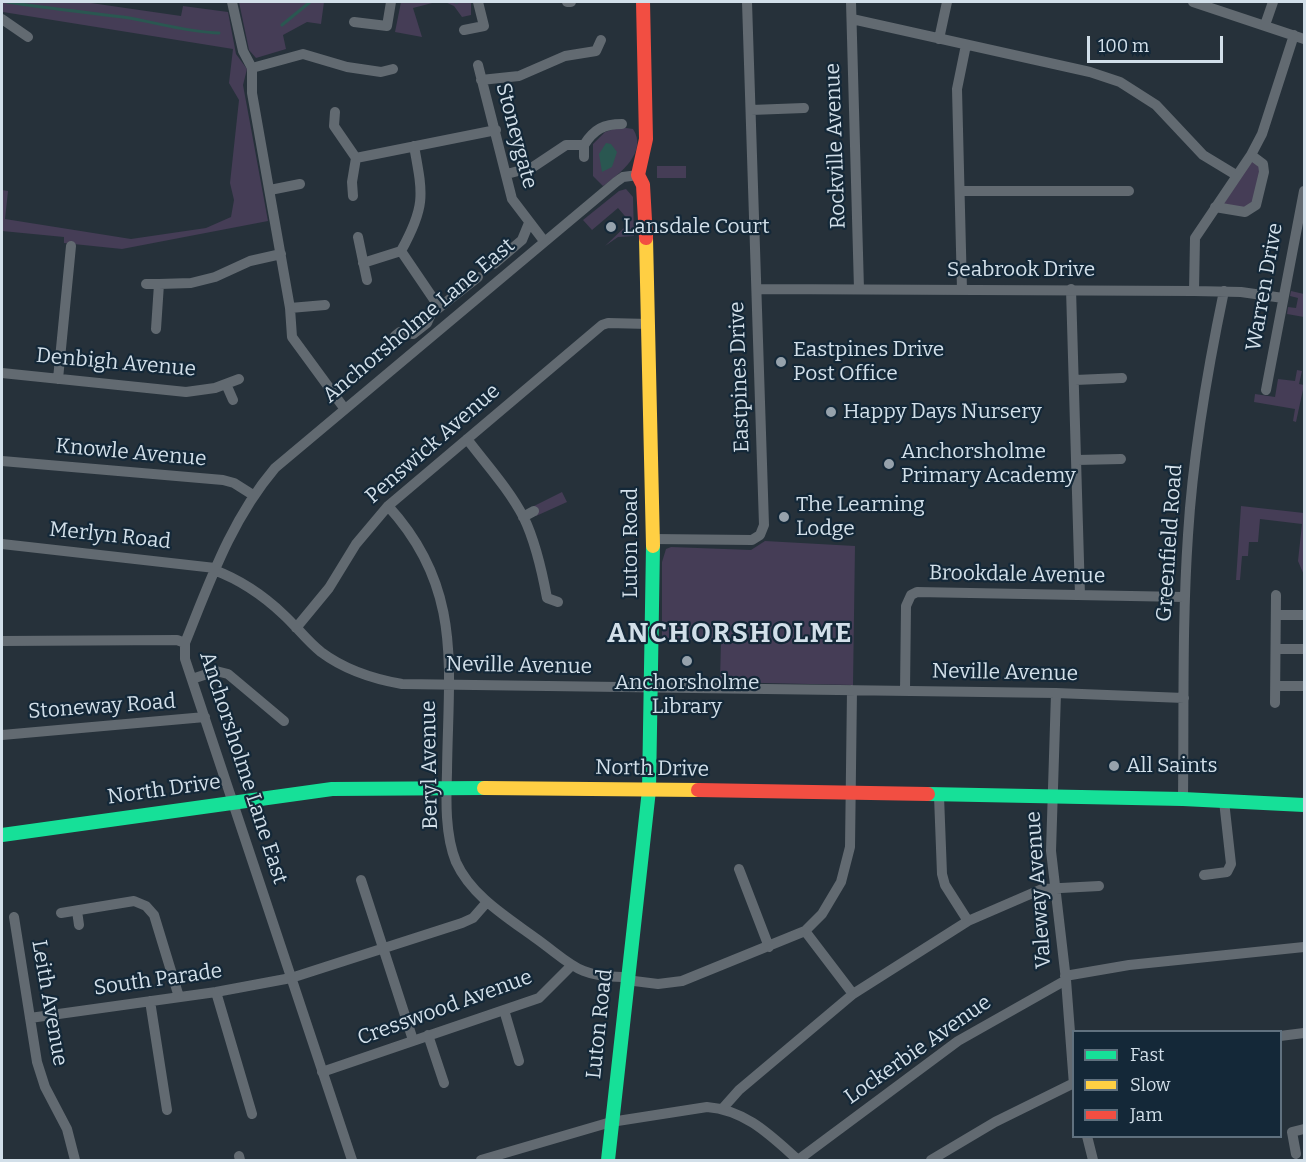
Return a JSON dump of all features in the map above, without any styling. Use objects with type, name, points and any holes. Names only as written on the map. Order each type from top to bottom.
[{"type":"street","points":[[232,2],[243,51],[252,68],[252,93],[290,308],[292,337],[344,408]]},
{"type":"street","points":[[354,22],[387,26],[390,2]]},
{"type":"street","points":[[464,30],[484,26],[478,2]]},
{"type":"street","points":[[638,176],[646,139],[643,2]]},
{"type":"street","name":"Eastpines Drive","points":[[653,539],[745,541],[752,540],[762,532],[758,289],[747,2]]},
{"type":"street","name":"Rockville Avenue","points":[[851,2],[859,289]]},
{"type":"street","points":[[939,39],[947,2]]},
{"type":"street","points":[[1193,2],[1299,37],[1262,134],[1251,155],[1195,238],[1194,291]]},
{"type":"street","points":[[1265,25],[1273,2]]},
{"type":"street","points":[[2,19],[28,37]]},
{"type":"street","points":[[852,20],[1090,72],[1120,81],[1156,105],[1203,154],[1236,175]]},
{"type":"street","points":[[481,80],[519,76],[565,56],[599,56],[601,40]]},
{"type":"street","points":[[962,290],[957,89],[966,45]]},
{"type":"street","points":[[252,68],[303,54],[347,67],[381,72],[393,69]]},
{"type":"street","name":"Stoneygate","points":[[478,65],[512,199],[544,241]]},
{"type":"street","points":[[751,110],[804,108]]},
{"type":"street","points":[[335,112],[334,126],[356,158],[352,182],[353,196]]},
{"type":"street","points":[[584,157],[584,145],[590,135],[601,127],[622,124]]},
{"type":"street","points":[[322,129],[334,126]]},
{"type":"street","points":[[356,158],[496,130]]},
{"type":"street","points":[[507,174],[533,167],[566,145],[584,145]]},
{"type":"street","points":[[363,263],[401,251],[414,226],[422,199],[414,146]]},
{"type":"street","points":[[1215,207],[1245,212],[1256,205],[1263,164],[1251,155]]},
{"type":"street","name":"Anchorsholme Lane East","points":[[352,1161],[192,679],[184,653],[185,643],[229,535],[253,495],[275,468],[616,182],[623,177],[638,176]]},
{"type":"street","name":"Luton Road","points":[[608,1161],[626,979],[641,878],[649,790],[653,539],[644,197],[643,185],[638,176]]},
{"type":"street","points":[[270,190],[300,184]]},
{"type":"street","points":[[960,191],[1129,191]]},
{"type":"street","name":"Warren Drive","points":[[1266,390],[1305,191]]},
{"type":"street","name":"Anchorsholme Lane East","points":[[494,264],[522,240],[529,224]]},
{"type":"street","points":[[358,237],[367,280]]},
{"type":"street","points":[[58,379],[71,246]]},
{"type":"street","points":[[401,251],[439,307]]},
{"type":"street","points":[[146,284],[191,284],[215,277],[250,261],[281,254]]},
{"type":"street","points":[[395,336],[400,333],[417,332],[439,307],[478,277]]},
{"type":"street","points":[[156,329],[159,284]]},
{"type":"street","name":"Seabrook Drive","points":[[758,289],[1224,291],[1283,298]]},
{"type":"street","points":[[1071,290],[1080,595]]},
{"type":"street","name":"Greenfield Road","points":[[1183,800],[1184,597],[1197,442],[1224,291]]},
{"type":"street","points":[[290,308],[325,305]]},
{"type":"street","name":"Penswick Avenue","points":[[296,628],[329,588],[356,544],[388,506],[467,439],[540,384],[602,325],[649,324]]},
{"type":"street","name":"Denbigh Avenue","points":[[2,373],[186,392],[239,379]]},
{"type":"street","points":[[1075,380],[1122,378]]},
{"type":"street","name":"Denbigh Avenue","points":[[226,384],[233,400]]},
{"type":"street","points":[[467,439],[510,495],[523,517],[553,600],[539,606]]},
{"type":"street","points":[[1077,460],[1121,459]]},
{"type":"street","name":"Knowle Avenue","points":[[2,461],[223,480],[234,483],[253,495]]},
{"type":"street","name":"Beryl Avenue","points":[[388,506],[423,550],[442,596],[448,627],[446,788],[450,839],[456,861],[468,881],[488,902],[571,966],[597,976],[658,984],[682,981],[805,931]]},
{"type":"street","points":[[523,517],[534,512]]},
{"type":"street","name":"Merlyn Road","points":[[2,544],[214,569]]},
{"type":"street","name":"Neville Avenue","points":[[214,569],[237,579],[254,591],[331,658],[367,676],[402,684],[1056,693],[1184,698]]},
{"type":"street","name":"Brookdale Avenue","points":[[905,691],[906,606],[911,595],[922,592],[1184,597]]},
{"type":"street","points":[[1305,615],[1273,606],[1276,649],[1273,694],[1305,686]]},
{"type":"street","points":[[2,641],[177,640],[185,643]]},
{"type":"street","points":[[1276,649],[1305,649]]},
{"type":"street","points":[[192,679],[216,671],[228,674],[284,721]]},
{"type":"street","points":[[852,690],[850,847],[842,882],[822,914],[805,931],[853,994]]},
{"type":"street","name":"Valeway Avenue","points":[[1056,693],[1050,822],[1066,978],[1072,1069]]},
{"type":"street","points":[[262,720],[271,711]]},
{"type":"street","name":"Stoneway Road","points":[[2,735],[205,717]]},
{"type":"street","name":"North Drive","points":[[2,835],[332,789],[850,792],[1305,805]]},
{"type":"street","points":[[939,796],[942,874],[945,885],[968,921]]},
{"type":"street","points":[[1204,875],[1227,873],[1231,864],[1224,801]]},
{"type":"street","points":[[739,869],[769,947]]},
{"type":"street","points":[[361,880],[413,1040]]},
{"type":"street","points":[[723,1108],[739,1090],[853,994],[968,921],[1042,889],[1100,886]]},
{"type":"street","points":[[61,913],[134,902],[146,906],[153,915],[179,997]]},
{"type":"street","name":"South Parade","points":[[30,1018],[216,992],[291,978],[462,923],[473,918],[488,902]]},
{"type":"street","points":[[77,911],[80,924]]},
{"type":"street","name":"Leith Avenue","points":[[14,917],[42,1080],[67,1129],[75,1161]]},
{"type":"street","name":"Lockerbie Avenue","points":[[798,1161],[958,1041],[1066,978],[1130,965],[1305,947]]},
{"type":"street","name":"Cresswood Avenue","points":[[322,1072],[539,998],[571,966]]},
{"type":"street","points":[[216,992],[252,1114]]},
{"type":"street","points":[[150,1000],[166,1110]]},
{"type":"street","points":[[504,1010],[519,1061]]},
{"type":"street","points":[[1282,1036],[1305,1033]]},
{"type":"street","points":[[428,1035],[444,1083]]},
{"type":"street","points":[[931,1161],[994,1122],[1072,1084]]},
{"type":"street","points":[[481,1161],[611,1122],[696,1108],[723,1108],[752,1122],[798,1161]]},
{"type":"street","points":[[1296,1154],[1292,1132],[1305,1129]]},
{"type":"street","points":[[1087,1138],[1093,1161]]},
{"type":"shaded area","points":[[2,2],[84,2],[181,16],[183,6],[228,12],[236,54],[247,69],[243,85],[268,221],[122,249],[64,243],[64,237],[2,231],[2,190],[8,191],[5,219],[131,239],[206,228],[231,217],[234,200],[230,183],[239,100],[229,83],[233,49],[3,12]]},
{"type":"shaded area","points":[[239,2],[324,2],[321,24],[307,22],[283,35],[286,49],[256,58],[249,50]]},
{"type":"shaded area","points":[[401,2],[436,2],[413,8],[422,37],[395,32]]},
{"type":"shaded area","points":[[445,2],[471,2],[471,15],[462,17],[454,6]]},
{"type":"shaded area","points":[[620,127],[633,129],[637,138],[635,154],[624,169],[603,186],[593,176],[593,144],[605,132]]},
{"type":"shaded area","points":[[606,143],[611,144],[617,152],[612,167],[602,172],[599,154]]},
{"type":"shaded area","points":[[1255,157],[1263,164],[1252,210],[1219,207]]},
{"type":"shaded area","points":[[657,166],[686,166],[686,178],[657,178]]},
{"type":"shaded area","points":[[626,189],[633,197],[634,236],[618,237],[605,246],[630,222],[618,208],[592,230],[583,220],[619,191]]},
{"type":"shaded area","points":[[1291,291],[1304,294],[1304,317],[1287,314],[1288,307],[1296,308],[1298,298],[1290,296]]},
{"type":"shaded area","points":[[1297,370],[1302,371],[1299,384],[1304,385],[1296,422],[1293,421],[1295,409],[1254,402],[1255,394],[1275,397],[1278,379],[1295,381]]},
{"type":"shaded area","points":[[562,492],[567,502],[536,516],[532,507]]},
{"type":"shaded area","points":[[1241,506],[1304,513],[1304,575],[1298,561],[1302,524],[1260,519],[1258,542],[1249,542],[1248,556],[1242,556],[1240,580],[1236,580]]},
{"type":"shaded area","points":[[765,541],[855,546],[853,685],[720,682],[721,640],[662,640],[662,562],[666,549],[671,547],[751,550]]},
{"type":"waterway","points":[[7,2],[123,17],[183,29],[219,33]]},
{"type":"waterway","points":[[282,25],[310,2]]},
{"type":"traffic: fast","points":[[608,1160],[649,790],[653,546]]},
{"type":"traffic: fast","points":[[2,835],[332,789],[484,788]]},
{"type":"traffic: fast","points":[[928,794],[1183,799],[1304,805]]},
{"type":"traffic: slow","points":[[646,238],[653,546]]},
{"type":"traffic: slow","points":[[484,788],[698,790]]},
{"type":"traffic: jam","points":[[643,2],[646,139],[638,175],[643,185],[646,238]]},
{"type":"traffic: jam","points":[[698,790],[928,794]]},
{"type":"place","name":"Lansdale Court","points":[[611,227]]},
{"type":"place","name":"Eastpines Drive Post Office","points":[[781,362]]},
{"type":"place","name":"Happy Days Nursery","points":[[831,412]]},
{"type":"place","name":"Anchorsholme Primary Academy","points":[[889,464]]},
{"type":"place","name":"The Learning Lodge","points":[[784,517]]},
{"type":"place","name":"Anchorsholme Library","points":[[687,661]]},
{"type":"place","name":"All Saints","points":[[1114,766]]},
{"type":"district","name":"ANCHORSHOLME","points":[[730,634]]}]
